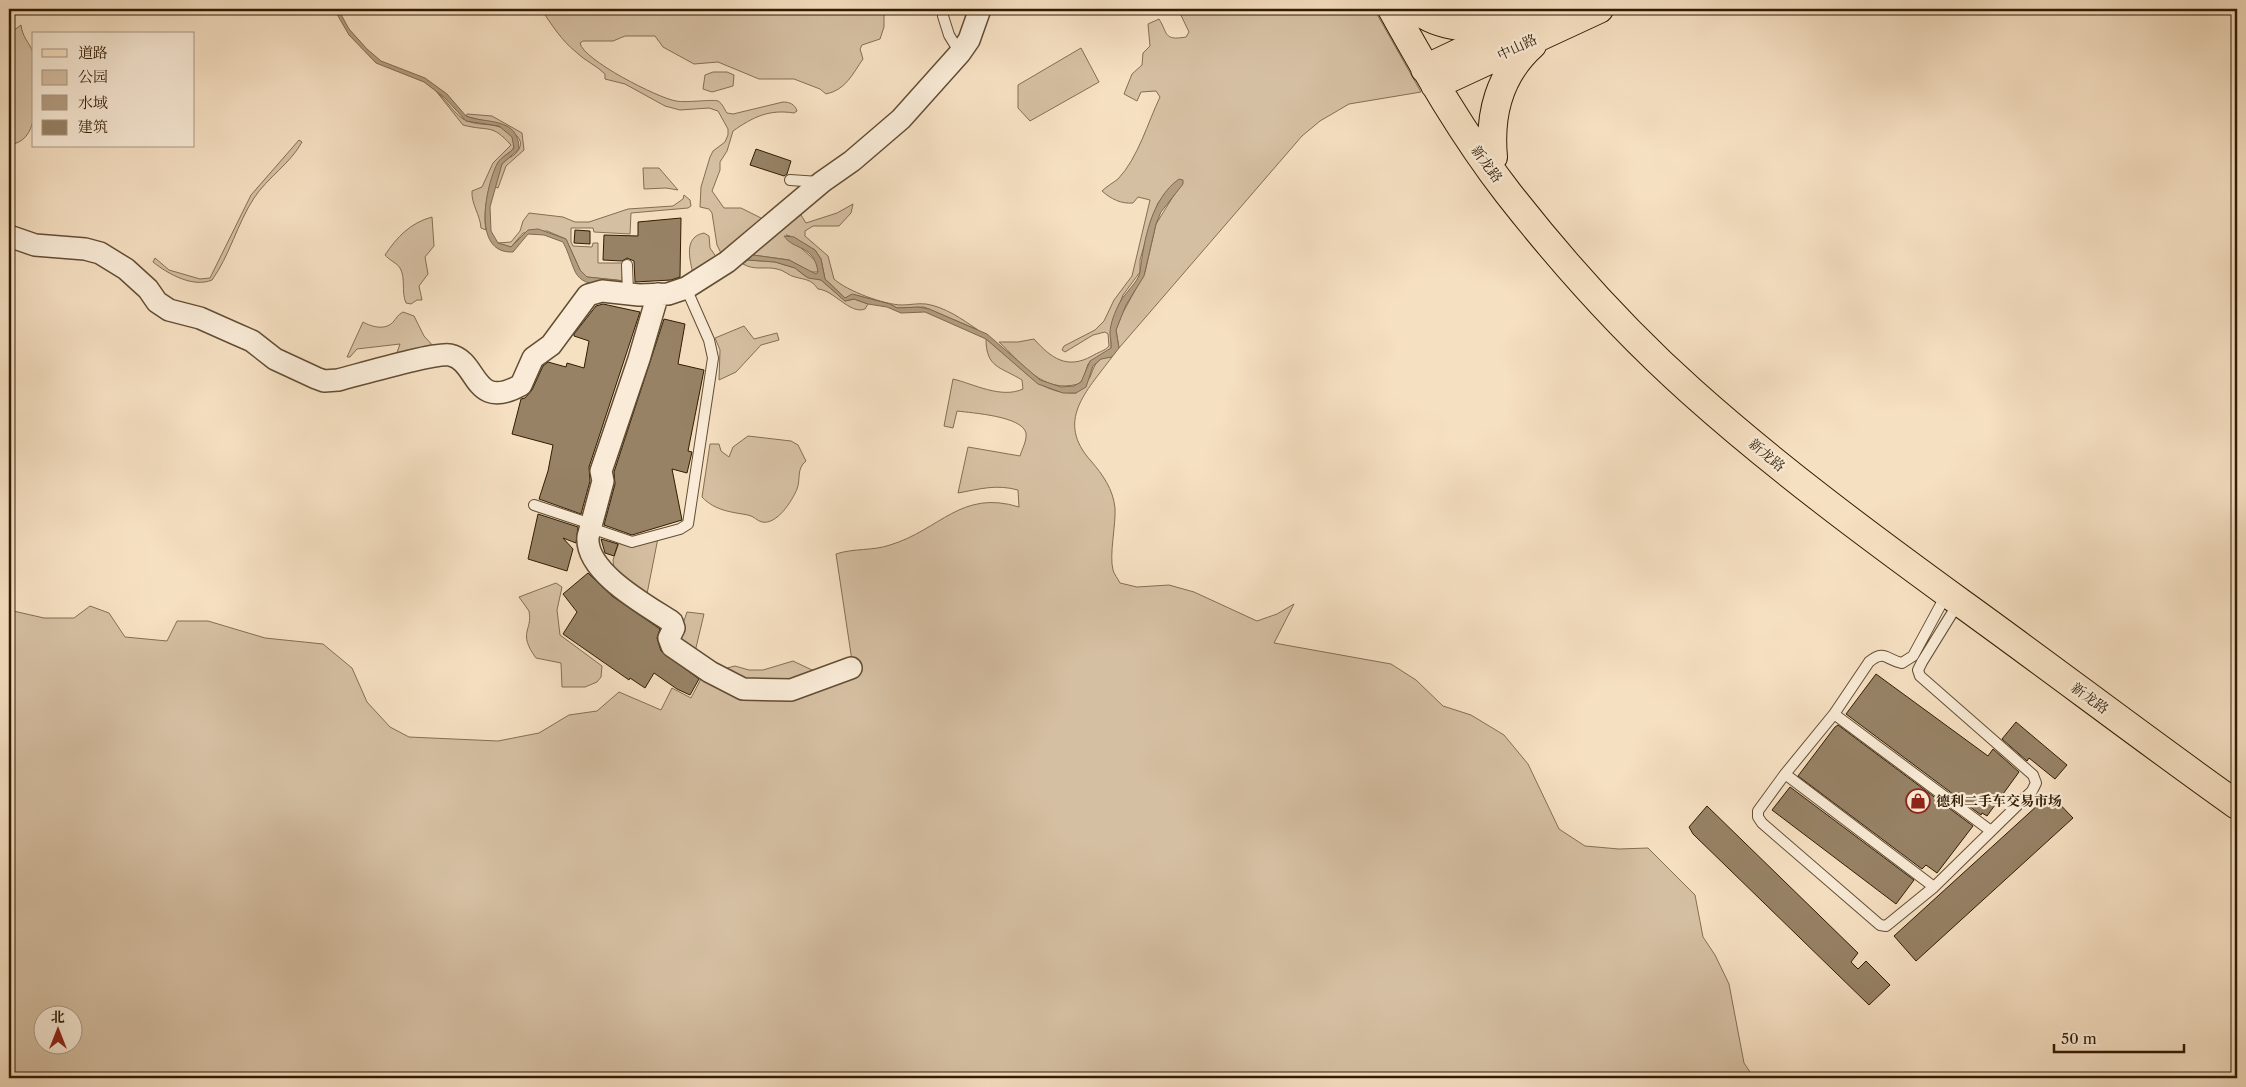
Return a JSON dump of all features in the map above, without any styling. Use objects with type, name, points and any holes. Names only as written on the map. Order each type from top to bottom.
[{"type":"main road","name":"新龙路","points":[[1392,9],[1434,75],[1493,156],[1512,187],[1572,260],[1615,307],[1697,388],[1820,489],[1955,594],[2237,805]]},
{"type":"main road","name":"新龙路","points":[[1402,9],[1434,75],[1469,139],[1508,193],[1567,264],[1610,311],[1691,392],[1815,494],[2237,797]]},
{"type":"main road","points":[[1416,9],[1442,22],[1478,27],[1544,20]]},
{"type":"main road","name":"中山路","points":[[1434,75],[1544,20],[1599,9]]},
{"type":"main road","points":[[1493,156],[1493,122],[1502,85],[1544,20]]},
{"type":"street","points":[[9,236],[36,245],[85,249],[100,253],[126,270],[148,289],[157,302],[169,310],[200,318],[252,341],[275,359],[324,381],[338,380],[433,357],[450,355],[462,362],[474,380],[488,390],[505,392],[522,385],[533,358],[551,345],[588,295],[602,291],[658,294],[686,288],[727,262],[901,119],[960,53],[972,33],[980,9]]},
{"type":"street","points":[[658,294],[639,359],[601,471],[603,481],[588,544],[596,562],[635,598],[672,622],[674,628],[669,638],[672,646],[726,682],[743,689],[790,690],[851,668]]},
{"type":"lane","points":[[943,16],[949,35],[960,53]]},
{"type":"lane","points":[[790,180],[822,182]]},
{"type":"lane","points":[[627,265],[628,293]]},
{"type":"lane","points":[[534,505],[585,522],[591,527],[632,542],[680,529],[688,524],[713,358],[709,340],[686,288]]},
{"type":"lane","points":[[1955,594],[1918,670],[1920,676],[2033,775],[2036,783],[2032,791],[1934,888],[1892,922],[1886,926],[1880,925],[1758,817],[1758,811],[1785,774],[1834,714],[1869,662],[1877,655],[1886,655],[1902,663],[1913,656],[1955,594]]},
{"type":"lane","points":[[1834,714],[1991,831]]},
{"type":"lane","points":[[1785,774],[1934,888]]},
{"type":"green space","points":[[541,9],[884,9],[884,27],[880,39],[862,45],[860,49],[863,59],[844,85],[826,94],[820,89],[794,79],[759,79],[718,62],[694,64],[663,47],[655,36],[625,36],[613,41],[583,41],[580,43],[584,50],[607,68],[639,86],[676,101],[718,101],[727,113],[733,114],[783,102],[790,103],[795,107],[797,111],[794,113],[777,112],[762,115],[733,131],[727,151],[720,162],[720,170],[712,191],[724,208],[741,208],[763,219],[722,255],[717,245],[712,213],[709,209],[700,207],[701,187],[710,157],[713,151],[725,142],[728,135],[728,129],[718,111],[709,108],[680,110],[665,106],[625,84],[605,79],[605,74],[579,55],[566,42]]},
{"type":"green space","points":[[1178,9],[1374,9],[1421,92],[1349,104],[1320,121],[1302,136],[1119,348],[1116,330],[1121,316],[1145,272],[1156,224],[1179,187],[1177,181],[1158,203],[1152,218],[1140,260],[1140,272],[1123,295],[1113,321],[1111,349],[1088,364],[1083,380],[1078,384],[1054,385],[1034,375],[999,342],[1018,342],[1034,339],[1047,352],[1067,362],[1083,360],[1109,346],[1108,334],[1105,332],[1093,335],[1065,352],[1062,350],[1064,346],[1095,330],[1104,321],[1114,300],[1132,276],[1150,200],[1138,197],[1133,203],[1124,203],[1113,199],[1102,191],[1118,179],[1131,161],[1160,97],[1156,91],[1141,92],[1137,101],[1124,94],[1132,74],[1142,65],[1143,53],[1150,46],[1148,24],[1159,19],[1165,32],[1170,37],[1186,37],[1189,32]]},
{"type":"green space","points":[[21,25],[23,33],[32,49],[32,124],[26,136],[19,142],[9,145],[9,112],[12,99],[9,85],[9,34]]},
{"type":"green space","points":[[1081,48],[1099,82],[1030,121],[1018,108],[1018,85]]},
{"type":"green space","points":[[713,72],[727,72],[734,75],[733,86],[712,92],[703,89],[705,75]]},
{"type":"green space","points":[[436,91],[463,119],[474,123],[499,127],[510,134],[515,141],[512,150],[498,166],[491,183],[486,203],[486,230],[481,228],[472,191],[482,187],[493,163],[511,145],[490,129],[463,125]]},
{"type":"green space","points":[[467,114],[492,116],[522,133],[524,150],[506,166],[498,188],[495,187],[499,170],[520,146],[519,139],[504,128],[466,116]]},
{"type":"green space","points":[[299,140],[302,142],[297,150],[254,198],[224,260],[212,280],[205,282],[189,281],[173,275],[153,262],[155,258],[169,270],[200,279],[210,278],[251,195]]},
{"type":"green space","points":[[643,168],[659,168],[678,190],[666,188],[644,189]]},
{"type":"green space","points":[[684,195],[690,200],[691,206],[688,208],[631,213],[630,234],[594,232],[593,228],[571,228],[571,242],[573,246],[592,247],[593,243],[598,243],[598,263],[623,263],[622,281],[587,277],[580,270],[566,239],[547,231],[523,233],[511,247],[498,243],[511,242],[520,231],[523,221],[529,213],[563,217],[575,222],[589,222],[628,209],[673,206],[683,199]]},
{"type":"green space","points":[[853,204],[851,213],[839,226],[813,226],[805,231],[805,236],[828,256],[834,279],[840,284],[885,303],[855,295],[845,298],[825,279],[821,259],[815,250],[790,236],[786,235],[817,262],[818,272],[811,272],[789,260],[753,255],[806,208],[801,215],[806,223],[837,213]]},
{"type":"green space","points":[[432,217],[434,246],[425,257],[428,274],[419,286],[422,300],[417,300],[411,304],[406,303],[402,272],[399,266],[385,255],[394,242],[411,227]]},
{"type":"green space","points":[[704,233],[709,236],[710,248],[717,258],[693,274],[690,244],[697,235]]},
{"type":"green space","points":[[748,260],[775,262],[795,268],[805,276],[821,280],[845,301],[854,299],[868,304],[865,309],[854,309],[830,293],[818,289],[808,280],[773,268],[752,267],[743,264]]},
{"type":"green space","points":[[886,303],[902,305],[926,304],[940,308],[978,330],[924,307],[897,308]]},
{"type":"green space","points":[[403,312],[414,316],[424,336],[435,348],[394,361],[400,344],[357,349],[350,357],[347,357],[363,322],[375,327],[387,326]]},
{"type":"green space","points":[[744,326],[754,339],[777,333],[779,340],[761,345],[736,372],[719,380],[720,350],[715,338]]},
{"type":"green space","points":[[986,339],[1037,382],[1061,392],[1076,393],[1089,379],[1099,360],[1112,357],[1084,395],[1078,407],[1075,433],[1080,446],[1110,488],[1114,501],[1112,564],[1120,583],[1137,587],[1169,585],[1194,592],[1257,621],[1277,614],[1294,604],[1274,643],[1391,664],[1416,680],[1443,706],[1471,715],[1504,735],[1528,764],[1559,829],[1585,846],[1619,849],[1648,848],[1695,895],[1703,937],[1715,955],[1729,984],[1744,1063],[1754,1078],[9,1078],[9,610],[44,618],[74,618],[90,606],[109,613],[125,637],[167,641],[177,621],[208,621],[265,638],[323,644],[352,668],[367,702],[390,727],[409,737],[498,741],[539,733],[569,715],[597,711],[619,692],[661,710],[672,688],[691,698],[704,673],[746,693],[852,661],[836,554],[890,545],[908,538],[966,507],[981,503],[999,503],[1019,507],[1018,490],[1010,488],[995,487],[958,493],[968,447],[1020,456],[1026,436],[1023,427],[996,416],[957,411],[953,428],[944,426],[953,379],[997,392],[1015,392],[1023,389],[1022,380],[996,366],[989,356]]},
{"type":"green space","points":[[748,436],[791,441],[798,445],[806,461],[801,467],[797,489],[792,500],[778,516],[768,522],[762,522],[750,516],[718,508],[702,497],[710,444],[719,444],[721,451],[729,457],[733,447]]},
{"type":"green space","points":[[658,538],[646,599],[614,568],[613,560],[620,540]]},
{"type":"green space","points":[[556,583],[562,587],[557,610],[560,635],[602,666],[601,677],[597,682],[585,687],[562,687],[561,663],[536,658],[527,642],[529,611],[519,597]]},
{"type":"green space","points":[[687,612],[704,614],[694,656],[678,638]]},
{"type":"green space","points":[[793,661],[812,670],[829,671],[762,686],[719,670],[735,666],[749,670],[763,670]]},
{"type":"water","points":[[334,9],[338,9],[349,29],[381,61],[425,78],[447,94],[466,116],[499,123],[513,131],[517,138],[519,149],[502,164],[490,207],[491,231],[498,243],[511,247],[528,230],[538,229],[566,239],[580,270],[587,277],[618,280],[622,281],[624,285],[603,285],[588,283],[582,280],[574,269],[563,242],[544,235],[528,234],[513,252],[500,250],[491,242],[485,217],[489,187],[497,164],[514,148],[512,137],[499,126],[466,121],[445,98],[424,82],[376,63],[349,35]]},
{"type":"water","points":[[1179,179],[1183,180],[1183,184],[1161,212],[1156,224],[1144,276],[1126,305],[1116,330],[1119,348],[1112,357],[1101,359],[1093,366],[1086,387],[1076,393],[1063,393],[1038,384],[986,339],[925,312],[901,313],[887,307],[868,304],[854,299],[845,301],[821,280],[808,278],[795,268],[775,262],[748,260],[753,255],[789,260],[816,274],[818,272],[816,263],[808,252],[788,241],[784,236],[794,237],[815,250],[821,259],[825,279],[845,298],[852,294],[890,304],[897,308],[918,307],[929,309],[987,334],[1040,380],[1061,387],[1074,386],[1081,382],[1090,361],[1111,348],[1110,329],[1113,318],[1121,300],[1139,276],[1150,221],[1162,197],[1169,187]]},
{"type":"building","points":[[756,149],[791,161],[787,174],[784,176],[750,165]]},
{"type":"building","points":[[681,218],[680,277],[671,280],[635,282],[634,261],[627,258],[622,261],[603,260],[604,235],[638,236],[638,222]]},
{"type":"building","points":[[575,230],[590,231],[590,244],[574,243]]},
{"type":"building","points":[[603,304],[640,312],[589,467],[590,481],[581,514],[539,499],[548,471],[553,445],[512,434],[521,399],[525,398],[532,390],[543,366],[548,362],[566,367],[567,363],[584,368],[589,341],[574,336],[574,334],[596,306]]},
{"type":"building","points":[[664,319],[685,324],[678,364],[704,370],[688,451],[692,452],[687,473],[672,469],[682,520],[632,535],[604,525],[615,484],[614,472]]},
{"type":"building","points":[[538,514],[578,527],[576,543],[563,538],[573,549],[567,571],[528,559]]},
{"type":"building","points":[[601,539],[618,544],[614,556],[605,553]]},
{"type":"building","points":[[588,573],[612,596],[660,629],[657,638],[661,651],[699,679],[690,695],[677,689],[654,673],[645,688],[630,678],[629,680],[563,634],[577,612],[563,594]]},
{"type":"building","points":[[1876,674],[1988,756],[1993,749],[2019,772],[1987,816],[1982,813],[1981,815],[1846,714]]},
{"type":"building","points":[[2016,722],[2067,765],[2055,779],[2029,758],[2027,761],[2002,739]]},
{"type":"building","points":[[1838,725],[1973,826],[1937,873],[1926,865],[1922,869],[1798,776]]},
{"type":"building","points":[[1790,787],[1914,880],[1896,904],[1772,810]]},
{"type":"building","points":[[2050,794],[2073,818],[1916,961],[1894,936]]},
{"type":"building","points":[[1707,806],[1858,953],[1851,962],[1858,969],[1866,961],[1890,985],[1869,1005],[1693,834],[1689,827]]},
{"type":"place","name":"德利二手车交易市场","points":[[1918,801]]}]
